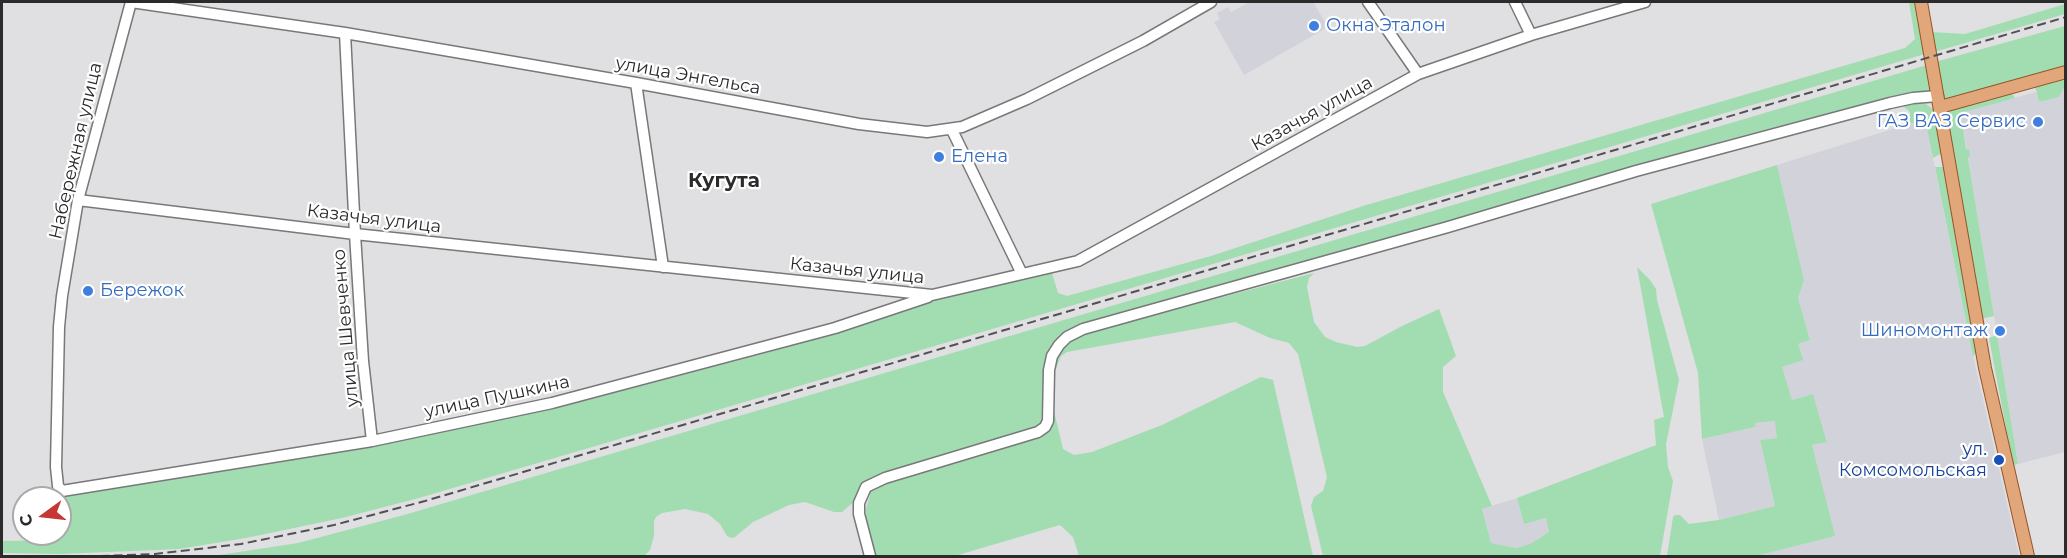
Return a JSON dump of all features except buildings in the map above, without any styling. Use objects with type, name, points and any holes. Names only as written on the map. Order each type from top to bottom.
[{"type":"main road","points":[[1921,2],[1985,368],[2028,556]]},
{"type":"main road","points":[[1939,102],[2066,72]]},
{"type":"street","name":"улица Энгельса","points":[[131,2],[345,33],[870,126],[927,132],[952,130],[1027,99],[1143,41],[1212,2]]},
{"type":"street","name":"Набережная улица","points":[[59,486],[56,467],[59,327],[78,200],[131,2]]},
{"type":"street","points":[[1368,2],[1418,74]]},
{"type":"street","points":[[1515,2],[1531,35]]},
{"type":"street","name":"Казачья улица","points":[[78,200],[355,234],[932,295],[1066,266],[1094,254],[1418,74],[1531,35],[1645,2]]},
{"type":"street","name":"улица Шевченко","points":[[345,33],[355,234],[364,370],[372,441]]},
{"type":"street","points":[[636,83],[663,267]]},
{"type":"street","points":[[870,556],[859,514],[859,503],[866,487],[885,478],[1038,432],[1045,427],[1048,421],[1049,370],[1052,356],[1067,337],[1083,329],[1448,227],[1636,171],[1890,103],[1913,98],[1939,102]]},
{"type":"street","points":[[952,130],[1022,274]]},
{"type":"street","name":"улица Пушкина","points":[[72,490],[372,441],[552,403],[835,328],[932,295]]},
{"type":"shaded area","points":[[1250,2],[1313,2],[1328,27],[1244,75],[1214,22],[1220,19],[1217,13],[1228,7],[1231,12]]},
{"type":"shaded area","points":[[2065,86],[2065,452],[2018,464],[1961,113],[2036,92],[2039,102],[2059,97]]},
{"type":"shaded area","points":[[1925,119],[1973,356],[2019,556],[1756,556],[1834,536],[1812,445],[1827,441],[1813,394],[1792,400],[1782,367],[1798,344],[1810,340],[1798,298],[1804,280],[1777,165]]},
{"type":"shaded area","points":[[1776,421],[1777,438],[1760,440],[1775,506],[1719,520],[1702,439],[1755,427],[1754,423]]},
{"type":"shaded area","points":[[1517,498],[1524,524],[1546,518],[1549,532],[1530,544],[1516,548],[1491,543],[1482,509]]},
{"type":"green space","points":[[1909,2],[1916,2],[1925,54],[419,498],[342,518],[179,549],[60,554],[2,553],[2,541],[12,541],[12,546],[72,546],[72,494],[332,453],[564,406],[766,353],[933,300],[1023,278],[1052,273],[1058,293],[1067,296],[1211,256],[1363,206],[1905,48],[1915,39]]},
{"type":"green space","points":[[2065,4],[2065,14],[1934,52],[1931,32],[1965,34]]},
{"type":"green space","points":[[2065,26],[2065,69],[1944,103],[1935,62]]},
{"type":"green space","points":[[1927,65],[1932,92],[1883,99],[1722,141],[1065,335],[1054,342],[1047,359],[1043,421],[1038,427],[862,490],[859,488],[857,499],[842,512],[834,512],[805,502],[789,505],[753,522],[731,538],[708,514],[685,509],[662,513],[654,521],[654,536],[650,550],[644,556],[213,556],[298,543],[404,515]]},
{"type":"green space","points":[[2063,78],[2065,86],[2059,97],[2039,102],[2035,86]]},
{"type":"green space","points":[[2011,92],[2015,98],[1961,113],[1966,149],[1969,150],[1970,156],[1968,158],[1994,316],[1980,319],[1945,110]]},
{"type":"green space","points":[[1926,104],[1934,110],[1942,153],[1933,158],[1925,119],[1910,124],[1910,112],[1903,106]]},
{"type":"green space","points":[[1777,165],[1804,280],[1798,298],[1810,340],[1798,344],[1803,360],[1782,367],[1792,400],[1813,394],[1827,442],[1812,445],[1835,536],[1756,556],[1667,556],[1675,515],[1680,515],[1689,524],[1719,520],[1775,506],[1760,440],[1777,438],[1775,421],[1755,423],[1755,427],[1702,439],[1698,373],[1651,204]]},
{"type":"green space","points":[[1935,167],[1947,167],[1978,352],[1973,356]]},
{"type":"green space","points":[[1637,267],[1656,289],[1679,380],[1666,444],[1668,467],[1673,481],[1660,556],[1323,556],[1311,506],[1314,497],[1323,491],[1327,477],[1298,354],[1289,343],[1270,338],[1235,322],[1067,352],[1061,356],[1055,371],[1058,355],[1065,346],[1070,341],[1092,331],[1314,273],[1309,278],[1307,287],[1314,322],[1325,337],[1336,342],[1357,347],[1365,346],[1439,309],[1456,356],[1443,367],[1443,392],[1492,506],[1482,509],[1491,543],[1516,548],[1530,544],[1549,532],[1546,518],[1524,524],[1517,498],[1656,445],[1654,420],[1664,417]]},
{"type":"green space","points":[[1997,335],[2018,464],[2013,465],[1989,338]]},
{"type":"green space","points":[[1261,377],[1273,380],[1313,556],[1079,556],[1073,537],[1060,525],[958,555],[875,556],[866,520],[870,495],[865,491],[882,482],[1045,434],[1054,423],[1054,411],[1063,449],[1074,455],[1092,452],[1162,425]]},
{"type":"railway","points":[[100,556],[155,554],[241,544],[334,525],[425,501],[2066,17]]},
{"type":"place","name":"Окна Эталон","points":[[1314,26]]},
{"type":"place","name":"ГАЗ ВАЗ Сервис","points":[[2038,122]]},
{"type":"place","name":"Елена","points":[[939,157]]},
{"type":"place","name":"Бережок","points":[[88,291]]},
{"type":"place","name":"Шиномонтаж","points":[[2000,331]]},
{"type":"place","name":"ул. Комсомольская","points":[[1999,460]]},
{"type":"district","name":"Кугута","points":[[724,181]]}]
